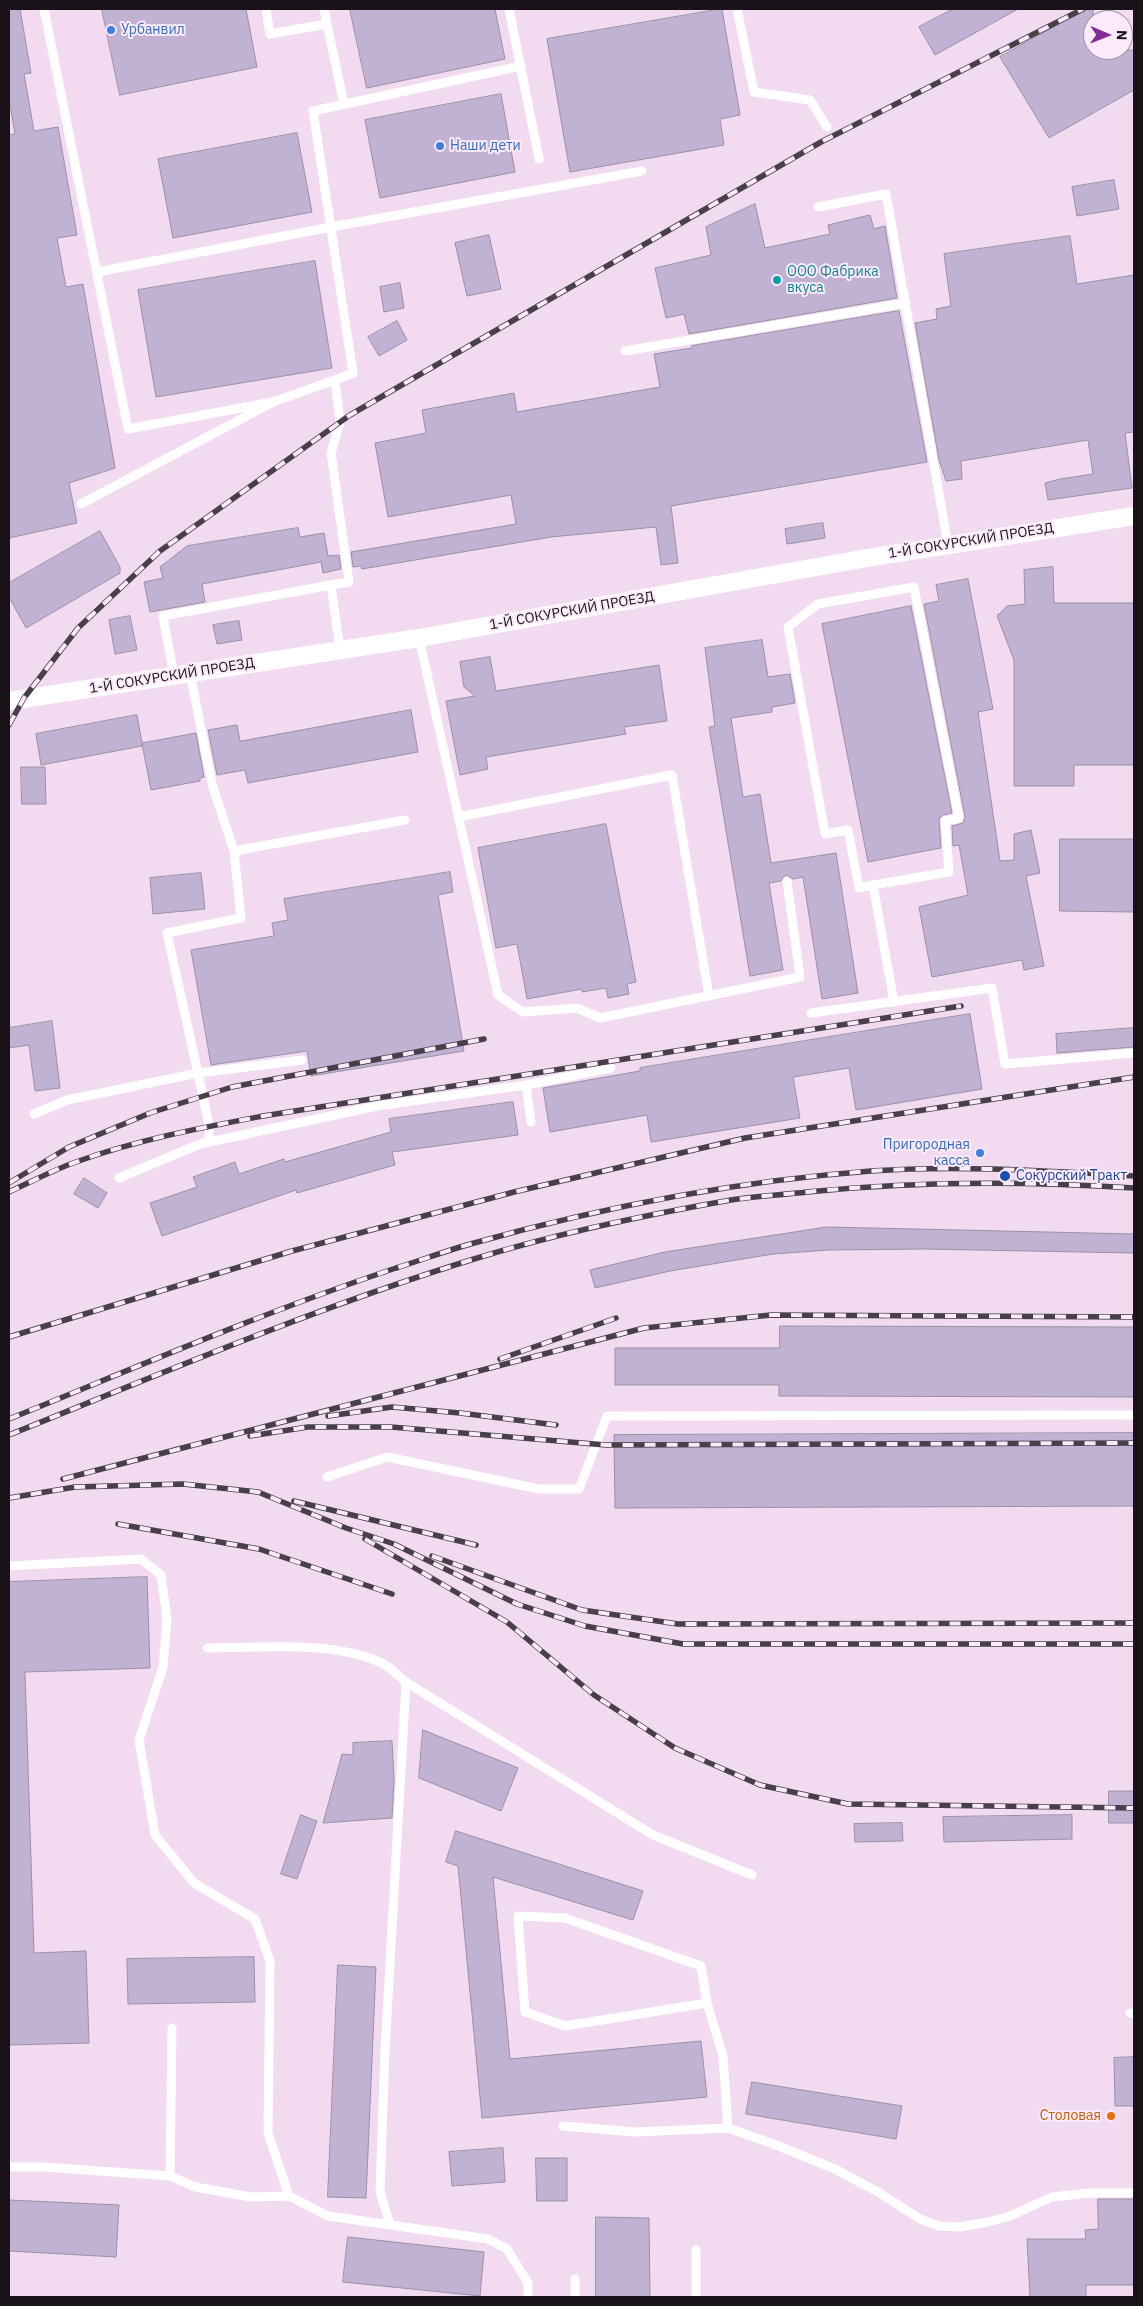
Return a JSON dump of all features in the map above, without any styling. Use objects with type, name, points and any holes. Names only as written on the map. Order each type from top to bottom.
[{"type":"street","name":"1-Й СОКУРСКИЙ ПРОЕЗД","points":[[9,701],[418,638],[867,558],[1134,516]]},
{"type":"lane","points":[[44,9],[128,429],[273,402]]},
{"type":"lane","points":[[266,9],[270,34],[327,24]]},
{"type":"lane","points":[[324,9],[344,104]]},
{"type":"lane","points":[[510,9],[539,159]]},
{"type":"lane","points":[[738,9],[754,92],[810,100],[827,127]]},
{"type":"lane","points":[[81,504],[273,402],[353,373],[313,111],[521,66]]},
{"type":"lane","points":[[97,272],[331,227],[642,172]]},
{"type":"lane","points":[[818,207],[886,194],[948,545]]},
{"type":"lane","points":[[625,351],[906,303]]},
{"type":"lane","points":[[209,1142],[209,1126],[167,933],[241,918],[234,851],[212,784],[182,674],[163,616],[349,582],[331,453],[340,422],[335,380]]},
{"type":"lane","points":[[331,585],[340,650]]},
{"type":"lane","points":[[914,588],[958,818],[945,821],[949,872],[873,885],[859,888],[848,830],[825,834],[788,627],[818,604],[914,588]]},
{"type":"lane","points":[[418,638],[498,995],[523,1012],[577,1008],[600,1018],[800,978],[787,881]]},
{"type":"lane","points":[[458,817],[672,775],[709,996]]},
{"type":"lane","points":[[234,851],[405,820]]},
{"type":"lane","points":[[873,885],[894,1002]]},
{"type":"lane","points":[[811,1013],[992,988],[1005,1064],[1134,1053]]},
{"type":"lane","points":[[34,1114],[67,1100],[198,1073],[302,1060]]},
{"type":"lane","points":[[119,1178],[209,1142],[377,1106],[526,1085],[611,1068]]},
{"type":"lane","points":[[526,1085],[531,1122]]},
{"type":"lane","points":[[327,1477],[387,1457],[539,1489],[579,1489],[607,1416],[1134,1415]]},
{"type":"lane","points":[[9,1566],[141,1559],[161,1575],[167,1619],[164,1667],[139,1740],[155,1835],[194,1883],[255,1919],[270,1961],[268,2133],[289,2196]]},
{"type":"lane","points":[[207,1648],[328,1648],[358,1655],[384,1664],[406,1682],[653,1835],[752,1875]]},
{"type":"lane","points":[[390,2224],[380,2192],[385,2050],[406,1682]]},
{"type":"lane","points":[[707,2003],[565,2026],[525,2012],[518,1916],[565,1918],[701,1966],[707,2003],[723,2056],[728,2128]]},
{"type":"lane","points":[[170,2176],[172,2028]]},
{"type":"lane","points":[[563,2126],[635,2132],[728,2128],[772,2143],[835,2169],[878,2192],[920,2219],[939,2226],[960,2227],[988,2222],[1010,2216],[1052,2197],[1088,2193],[1134,2193]]},
{"type":"lane","points":[[9,2167],[44,2167],[170,2176],[195,2187],[251,2197],[289,2196],[328,2216],[488,2239],[506,2249],[528,2282],[528,2297]]},
{"type":"lane","points":[[696,2250],[696,2297]]},
{"type":"lane","points":[[575,2279],[575,2297]]},
{"type":"shaded area","points":[[9,9],[1134,9],[1134,2297],[9,2297]]},
{"type":"building","points":[[9,9],[20,9],[31,73],[24,74],[34,131],[58,127],[77,235],[57,238],[66,287],[83,284],[115,468],[69,483],[77,523],[9,538],[9,135],[15,134],[9,98]]},
{"type":"building","points":[[102,9],[246,9],[257,67],[120,95]]},
{"type":"building","points":[[350,9],[495,9],[505,59],[367,88]]},
{"type":"building","points":[[722,9],[740,115],[720,119],[724,145],[570,172],[547,39]]},
{"type":"building","points":[[953,9],[1018,9],[935,55],[919,27]]},
{"type":"building","points":[[1083,11],[1083,60],[1133,60],[1134,50],[1134,90],[1049,138],[1000,57]]},
{"type":"building","points":[[501,94],[515,172],[380,198],[365,120]]},
{"type":"building","points":[[297,133],[312,212],[173,238],[158,159]]},
{"type":"building","points":[[1114,180],[1119,209],[1077,216],[1072,187]]},
{"type":"building","name":"ООО Фабрика вкуса","points":[[755,204],[765,248],[830,234],[828,225],[870,215],[874,229],[885,226],[897,298],[689,334],[684,314],[666,318],[655,268],[711,255],[706,227]]},
{"type":"building","points":[[489,235],[501,289],[467,296],[455,243]]},
{"type":"building","points":[[1070,236],[1077,284],[1134,275],[1134,432],[1125,433],[1132,488],[1048,500],[1045,483],[1093,474],[1088,440],[961,461],[962,479],[946,481],[939,460],[915,323],[937,319],[936,309],[951,306],[944,254]]},
{"type":"building","points":[[315,261],[332,368],[156,397],[138,290]]},
{"type":"building","points":[[400,283],[404,308],[384,312],[380,287]]},
{"type":"building","points":[[899,311],[927,462],[671,506],[678,563],[661,565],[656,527],[551,537],[362,569],[361,566],[353,567],[351,552],[516,524],[511,495],[388,517],[375,443],[426,433],[422,410],[514,393],[517,412],[660,387],[654,354]]},
{"type":"building","points":[[397,321],[407,340],[379,356],[368,337]]},
{"type":"building","points":[[823,523],[825,538],[787,544],[785,529]]},
{"type":"building","points":[[298,528],[300,537],[324,533],[328,556],[339,555],[341,569],[323,573],[321,562],[202,584],[205,602],[150,612],[144,582],[163,578],[160,567],[187,546]]},
{"type":"building","points":[[100,531],[120,567],[120,573],[26,628],[9,597],[9,583]]},
{"type":"building","points":[[1053,567],[1054,603],[1134,603],[1134,765],[1074,765],[1074,786],[1014,786],[1014,660],[997,616],[1007,606],[1025,604],[1024,570]]},
{"type":"building","points":[[968,579],[993,709],[978,712],[1000,861],[1014,860],[1014,834],[1031,830],[1040,873],[1026,876],[1044,966],[1024,970],[1022,960],[932,977],[919,907],[968,895],[959,845],[953,846],[952,826],[963,823],[965,817],[924,604],[939,601],[936,585]]},
{"type":"building","points":[[911,606],[952,813],[943,815],[939,819],[941,848],[868,862],[822,624]]},
{"type":"building","points":[[130,616],[137,650],[115,654],[109,620]]},
{"type":"building","points":[[239,621],[242,640],[217,644],[213,625]]},
{"type":"building","points":[[762,640],[768,677],[790,674],[795,703],[772,707],[772,712],[731,718],[743,797],[760,794],[771,863],[836,853],[858,993],[822,999],[803,877],[793,879],[786,875],[781,881],[769,883],[783,970],[750,976],[709,727],[715,726],[705,648]]},
{"type":"building","points":[[490,657],[496,691],[659,665],[667,721],[624,727],[626,734],[486,757],[488,769],[460,775],[446,701],[475,696],[464,687],[460,662]]},
{"type":"building","points":[[411,710],[418,752],[248,783],[245,770],[217,775],[208,730],[237,725],[240,741]]},
{"type":"building","points":[[137,715],[142,743],[196,733],[204,777],[200,778],[200,781],[151,790],[142,744],[142,746],[41,765],[36,734]]},
{"type":"building","points":[[21,767],[45,767],[46,804],[22,804]]},
{"type":"building","points":[[606,824],[636,982],[627,984],[629,994],[608,998],[606,988],[582,992],[582,989],[527,999],[517,944],[496,948],[478,848]]},
{"type":"building","points":[[1060,839],[1134,839],[1134,912],[1060,911]]},
{"type":"building","points":[[450,872],[453,892],[438,895],[464,1051],[311,1076],[307,1051],[211,1065],[191,950],[274,936],[272,923],[288,920],[284,899]]},
{"type":"building","points":[[201,873],[205,909],[153,914],[150,878]]},
{"type":"building","points":[[970,1014],[982,1089],[856,1110],[849,1068],[793,1077],[800,1118],[651,1142],[647,1115],[550,1132],[543,1088],[640,1071],[640,1068]]},
{"type":"building","points":[[52,1021],[60,1088],[35,1091],[29,1045],[9,1048],[9,1028]]},
{"type":"building","points":[[1134,1028],[1134,1047],[1057,1053],[1056,1034]]},
{"type":"building","points":[[513,1102],[518,1135],[392,1152],[395,1165],[297,1193],[296,1190],[162,1236],[150,1203],[197,1187],[193,1177],[235,1162],[239,1174],[284,1159],[285,1162],[391,1132],[389,1119]]},
{"type":"building","points":[[84,1178],[107,1193],[98,1208],[74,1194]]},
{"type":"building","points":[[827,1227],[1134,1234],[1134,1253],[925,1249],[829,1250],[773,1254],[670,1271],[595,1288],[590,1270],[665,1252]]},
{"type":"building","points":[[780,1326],[1134,1327],[1134,1397],[779,1396],[779,1385],[615,1385],[615,1348],[779,1348]]},
{"type":"building","points":[[1134,1433],[1134,1506],[615,1508],[614,1435]]},
{"type":"building","points":[[147,1577],[150,1668],[25,1672],[34,1953],[86,1951],[89,2043],[9,2045],[9,1582]]},
{"type":"building","points":[[423,1730],[518,1768],[501,1811],[419,1778]]},
{"type":"building","points":[[392,1741],[394,1780],[392,1818],[323,1823],[342,1754],[353,1755],[353,1743]]},
{"type":"building","points":[[1109,1791],[1134,1791],[1134,1823],[1109,1823]]},
{"type":"building","points":[[301,1815],[317,1821],[297,1879],[281,1874]]},
{"type":"building","points":[[1072,1815],[1072,1839],[944,1842],[943,1817]]},
{"type":"building","points":[[902,1823],[903,1841],[855,1842],[854,1824]]},
{"type":"building","points":[[456,1831],[643,1891],[633,1920],[493,1877],[510,2059],[701,2041],[707,2097],[482,2118],[458,1866],[446,1862]]},
{"type":"building","points":[[254,1957],[255,2002],[128,2004],[127,1959]]},
{"type":"building","points":[[338,1965],[376,1967],[366,2198],[328,2197]]},
{"type":"building","points":[[1134,2057],[1134,2106],[1115,2106],[1114,2058]]},
{"type":"building","points":[[752,2082],[902,2106],[896,2139],[746,2114]]},
{"type":"building","points":[[503,2148],[505,2182],[452,2186],[449,2152]]},
{"type":"building","points":[[536,2158],[567,2158],[567,2201],[537,2201]]},
{"type":"building","points":[[1098,2199],[1134,2199],[1134,2285],[1086,2285],[1086,2297],[1030,2297],[1027,2239],[1086,2239],[1085,2230],[1098,2229]]},
{"type":"building","points":[[9,2200],[119,2205],[116,2257],[9,2251]]},
{"type":"building","points":[[596,2217],[649,2218],[650,2297],[596,2297]]},
{"type":"building","points":[[348,2237],[484,2252],[480,2296],[343,2282]]},
{"type":"railway","points":[[9,725],[24,698],[78,628],[160,551],[350,415],[821,142],[1083,9]]},
{"type":"railway","points":[[9,1192],[76,1162],[122,1147],[168,1135],[263,1116],[961,1006]]},
{"type":"railway","points":[[9,1183],[69,1147],[150,1113],[232,1087],[484,1039]]},
{"type":"railway","points":[[9,1337],[292,1251],[514,1192],[745,1138],[1134,1077]]},
{"type":"railway","points":[[9,1419],[201,1340],[396,1268],[464,1246],[523,1230],[621,1207],[771,1181],[904,1169],[970,1169],[1134,1176]]},
{"type":"railway","points":[[9,1435],[239,1342],[356,1298],[474,1259],[602,1225],[731,1200],[848,1188],[970,1183],[1134,1188]]},
{"type":"railway","points":[[63,1479],[644,1328],[771,1315],[1134,1317]]},
{"type":"railway","points":[[500,1359],[616,1318]]},
{"type":"railway","points":[[328,1416],[392,1407],[556,1425]]},
{"type":"railway","points":[[250,1436],[308,1427],[391,1427],[606,1445],[1134,1443]]},
{"type":"railway","points":[[9,1498],[75,1487],[183,1484],[258,1492],[346,1528],[394,1544],[517,1604],[585,1626],[683,1644],[1134,1644]]},
{"type":"railway","points":[[294,1501],[476,1545]]},
{"type":"railway","points":[[118,1524],[259,1549],[392,1594]]},
{"type":"railway","points":[[365,1539],[507,1622],[594,1695],[675,1748],[760,1785],[848,1804],[1134,1808]]},
{"type":"railway","points":[[432,1556],[582,1610],[678,1624],[1134,1623]]},
{"type":"place","name":"Урбанвил","points":[[111,30]]},
{"type":"place","name":"Наши дети","points":[[440,146]]},
{"type":"place","name":"ООО Фабрика вкуса","points":[[777,280]]},
{"type":"place","name":"Пригородная касса","points":[[980,1153]]},
{"type":"place","name":"Сокурский Тракт","points":[[1005,1176]]},
{"type":"place","name":"Cтоловая","points":[[1111,2116]]}]
